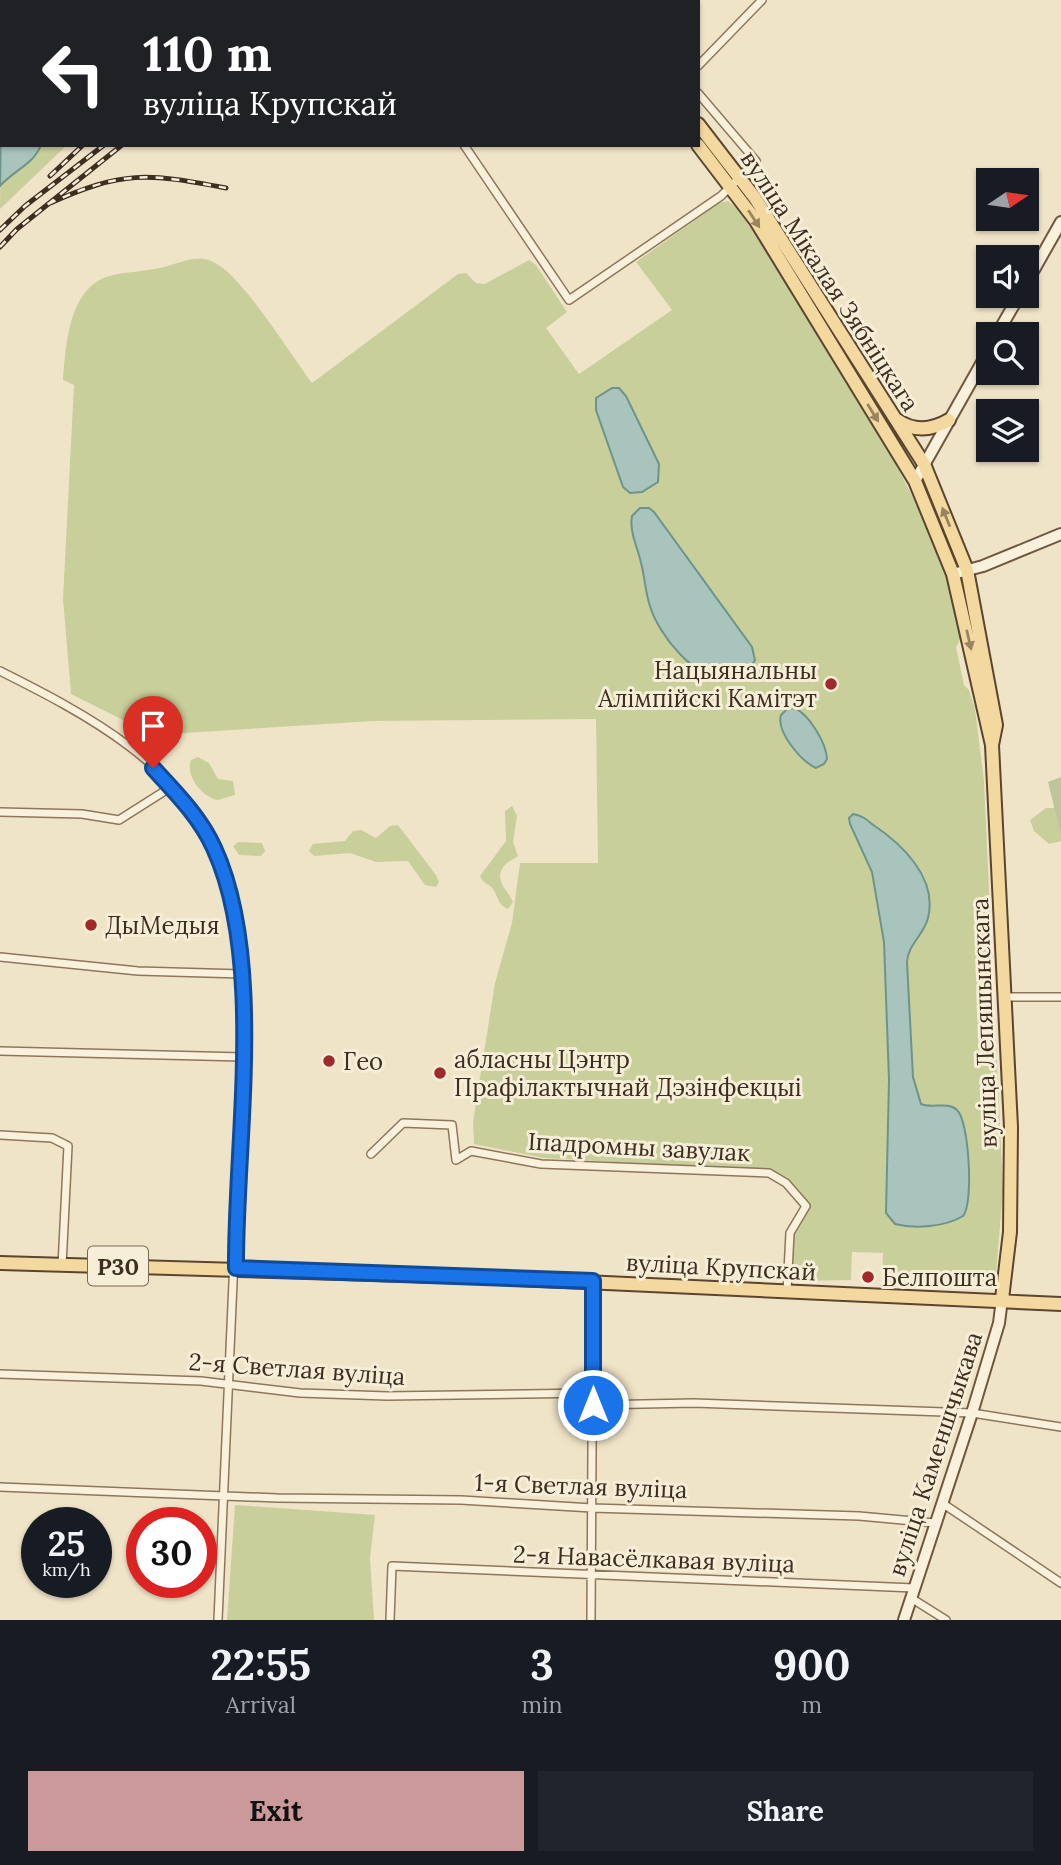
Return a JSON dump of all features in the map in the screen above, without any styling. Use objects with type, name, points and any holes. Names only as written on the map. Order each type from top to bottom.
[{"type":"main road","name":"вуліца Мікалая Зябніцкага","points":[[700,127],[924,464]]},
{"type":"main road","name":"вуліца Мікалая Зябніцкага","points":[[700,147],[736,182],[756,221],[915,481]]},
{"type":"main road","points":[[1039,261],[1061,222]]},
{"type":"main road","points":[[915,481],[976,373]]},
{"type":"main road","points":[[895,419],[905,426],[921,429],[949,420]]},
{"type":"main road","name":"вуліца Лепяшынскага","points":[[924,464],[967,570],[996,725],[992,746]]},
{"type":"main road","name":"вуліца Лепяшынскага","points":[[915,481],[953,574],[992,746],[1005,997],[1011,1208],[1003,1299]]},
{"type":"main road","points":[[953,574],[1061,534]]},
{"type":"main road","name":"вуліца Крупскай","points":[[0,1263],[236,1268],[593,1281],[1003,1299],[1061,1304]]},
{"type":"main road","name":"вуліца Каменшчыкава","points":[[904,1620],[972,1413],[999,1323],[1003,1299]]},
{"type":"street","points":[[700,64],[762,0]]},
{"type":"street","points":[[465,147],[569,300],[736,182],[756,161],[700,95]]},
{"type":"street","points":[[0,671],[60,700],[135,749],[171,787],[200,822],[220,863],[236,928],[242,974],[243,1057],[236,1268],[218,1620]]},
{"type":"street","points":[[0,813],[82,814],[120,820],[171,787]]},
{"type":"street","points":[[0,957],[138,971],[242,974]]},
{"type":"street","points":[[1005,997],[1061,997]]},
{"type":"street","points":[[0,1051],[243,1057]]},
{"type":"street","name":"Іпадромны завулак","points":[[371,1154],[403,1122],[452,1125],[456,1160],[471,1151],[541,1164],[769,1173],[786,1183],[806,1206],[790,1233],[787,1291]]},
{"type":"street","points":[[0,1135],[61,1141],[68,1146],[62,1266]]},
{"type":"street","points":[[591,1620],[593,1281]]},
{"type":"street","name":"2-я Светлая вуліца","points":[[0,1374],[230,1383],[300,1393],[387,1396],[593,1393]]},
{"type":"street","points":[[593,1405],[694,1403],[972,1413],[1061,1427]]},
{"type":"street","name":"1-я Светлая вуліца","points":[[0,1487],[370,1501],[461,1500],[592,1508],[859,1516],[935,1523]]},
{"type":"street","points":[[942,1503],[1061,1583]]},
{"type":"street","name":"2-я Навасёлкавая вуліца","points":[[390,1620],[392,1566],[912,1593]]},
{"type":"street","points":[[912,1593],[946,1620]]},
{"type":"green space","points":[[1,147],[65,147],[0,209]]},
{"type":"green space","points":[[728,201],[739,210],[770,257],[891,456],[934,544],[955,606],[961,638],[956,647],[964,685],[969,690],[975,709],[984,781],[1003,1190],[996,1274],[993,1279],[979,1283],[975,1277],[955,1276],[954,1273],[908,1283],[882,1281],[883,1253],[852,1252],[851,1280],[801,1281],[788,1274],[788,1237],[802,1215],[803,1200],[763,1170],[544,1158],[474,1144],[473,1122],[495,983],[512,923],[520,863],[598,863],[596,719],[373,721],[153,735],[71,694],[63,599],[74,385],[63,380],[71,321],[76,307],[93,284],[113,275],[157,269],[192,259],[213,262],[231,275],[242,288],[312,383],[458,274],[466,273],[476,283],[485,284],[529,260],[536,265],[567,312],[546,328],[579,374],[672,310],[636,262],[719,203]]},
{"type":"green space","points":[[198,757],[209,763],[218,779],[233,781],[235,795],[218,800],[206,795],[196,785],[190,773],[190,766],[191,760]]},
{"type":"green space","points":[[1061,777],[1061,841],[1049,844],[1034,831],[1030,820],[1046,808],[1058,808]]},
{"type":"green space","points":[[1061,777],[1061,835],[1048,782]]},
{"type":"green space","points":[[512,806],[517,816],[513,842],[518,856],[504,866],[500,876],[513,902],[508,909],[500,903],[493,889],[480,876],[506,841],[505,811]]},
{"type":"green space","points":[[398,825],[436,875],[439,882],[436,887],[425,885],[408,861],[376,862],[350,853],[314,856],[309,851],[313,844],[345,841],[353,831],[361,830],[376,838],[390,826]]},
{"type":"green space","points":[[238,842],[262,843],[265,851],[261,856],[239,855],[233,846]]},
{"type":"green space","points":[[235,1505],[375,1515],[370,1558],[374,1620],[227,1620]]},
{"type":"water","points":[[1,147],[40,147],[28,162],[0,186]]},
{"type":"water","points":[[612,388],[619,388],[626,396],[659,464],[658,482],[642,492],[630,493],[623,487],[596,410],[596,398]]},
{"type":"water","points":[[640,508],[649,508],[654,512],[752,647],[755,660],[744,671],[729,677],[716,677],[704,672],[680,654],[661,630],[648,601],[633,534],[632,516]]},
{"type":"water","points":[[795,708],[811,723],[824,745],[827,759],[816,768],[797,753],[782,729],[781,715],[787,709]]},
{"type":"water","points":[[853,814],[865,819],[906,852],[923,876],[928,889],[928,918],[910,950],[907,962],[913,1077],[921,1104],[949,1106],[957,1110],[965,1129],[969,1162],[968,1196],[963,1216],[939,1225],[903,1226],[895,1224],[886,1213],[889,1080],[884,942],[872,872],[850,824],[849,818]]},
{"type":"railway","points":[[50,176],[81,147]]},
{"type":"railway","points":[[0,230],[25,206],[101,147]]},
{"type":"railway","points":[[0,247],[17,229],[120,147]]},
{"type":"railway","points":[[48,204],[96,185],[136,178],[175,179],[226,188]]},
{"type":"place","name":"Нацыянальны Алімпійскі Камітэт","points":[[831,684]]},
{"type":"place","name":"ДыМедыя","points":[[91,925]]},
{"type":"place","name":"Гео","points":[[329,1061]]},
{"type":"place","name":"абласны Цэнтр Прафілактычнай Дэзінфекцыі","points":[[440,1073]]},
{"type":"place","name":"Белпошта","points":[[868,1277]]},
{"type":"route","points":[[153,768],[187,804],[214,848],[226,882],[236,928],[242,974],[243,1057],[236,1268],[593,1281],[593,1405]]}]
